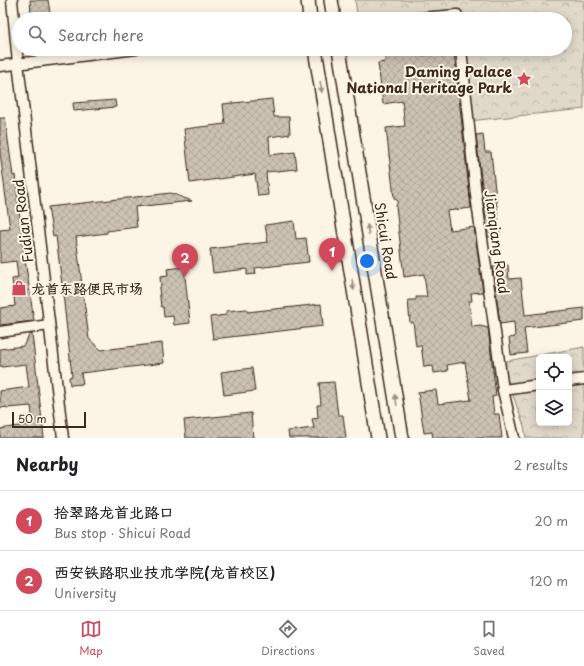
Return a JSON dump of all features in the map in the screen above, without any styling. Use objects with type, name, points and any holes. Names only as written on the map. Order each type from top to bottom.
[{"type":"main road","points":[[308,0],[309,12]]},
{"type":"main road","points":[[331,0],[333,12]]},
{"type":"main road","points":[[316,56],[378,438]]},
{"type":"main road","name":"Shicui Road","points":[[339,56],[402,438]]},
{"type":"street","name":"Fudian Road","points":[[12,0],[13,12]]},
{"type":"street","name":"Fudian Road","points":[[17,56],[63,438]]},
{"type":"street","points":[[0,66],[77,56]]},
{"type":"street","name":"Jianqiang Road","points":[[462,56],[476,195],[503,390],[514,438]]},
{"type":"street","points":[[0,332],[49,325]]},
{"type":"street","points":[[572,381],[584,379]]},
{"type":"street","points":[[503,390],[536,385]]},
{"type":"green space","name":"Daming Palace National Heritage Park","points":[[355,0],[584,0],[584,109],[469,121],[463,56],[572,56],[572,12],[357,12]]},
{"type":"green space","points":[[584,347],[584,438],[526,438],[524,426],[501,362],[536,356],[536,426],[572,426],[572,354],[545,354]]},
{"type":"building","points":[[30,0],[48,0],[50,12],[31,12]]},
{"type":"building","points":[[385,56],[454,56],[471,208],[447,211],[450,230],[474,227],[483,292],[471,293],[472,301],[469,301],[472,327],[480,326],[488,328],[496,396],[492,397],[494,414],[499,414],[502,438],[433,438],[432,432],[424,433],[418,392],[436,390],[438,404],[471,400],[465,362],[447,365],[448,371],[434,373],[433,366],[424,367],[421,345],[416,346],[413,322],[410,323],[408,300],[416,300],[416,297],[427,297],[424,274],[404,277],[396,206],[398,201],[394,198],[386,128],[405,126],[402,101],[383,104],[378,63],[385,62]]},
{"type":"building","points":[[272,99],[274,117],[289,117],[290,134],[269,137],[270,155],[295,152],[297,169],[266,172],[268,195],[258,196],[255,174],[190,183],[184,129],[225,124],[223,104]]},
{"type":"building","points":[[115,100],[116,107],[74,111],[73,103]]},
{"type":"building","points":[[0,118],[5,118],[13,176],[15,175],[34,321],[0,325],[0,308],[15,306],[12,279],[18,278],[16,261],[0,263],[0,230],[10,229],[0,153]]},
{"type":"building","points":[[483,134],[485,152],[491,152],[500,236],[488,237],[476,135]]},
{"type":"building","points":[[171,193],[192,201],[135,207],[137,227],[76,237],[89,339],[101,350],[162,343],[164,363],[81,373],[83,384],[70,385],[69,377],[72,376],[56,236],[53,237],[48,207]]},
{"type":"building","points":[[294,221],[296,239],[306,238],[309,262],[255,268],[256,274],[247,275],[247,269],[213,273],[210,249],[268,242],[265,225]]},
{"type":"building","points":[[508,265],[509,279],[521,278],[525,315],[584,308],[584,321],[524,328],[527,353],[511,355],[509,338],[515,337],[514,322],[500,324],[493,267]]},
{"type":"building","points":[[184,267],[190,323],[174,325],[173,316],[164,317],[163,307],[161,307],[159,288],[161,287],[160,277],[168,276],[167,269]]},
{"type":"building","points":[[321,304],[323,326],[213,339],[210,317],[226,315],[226,311],[247,309],[247,312]]},
{"type":"building","points":[[30,334],[32,334],[44,438],[0,438],[0,429],[33,424],[31,406],[0,408],[0,391],[29,387],[26,364],[0,366],[0,349],[23,346]]},
{"type":"building","points":[[252,368],[255,391],[224,395],[221,372]]},
{"type":"building","points":[[334,382],[338,415],[343,415],[346,438],[289,438],[288,431],[314,428],[312,419],[318,418],[317,405],[321,405],[319,383]]},
{"type":"building","points":[[251,413],[253,438],[186,438],[184,420]]},
{"type":"place","name":"Daming Palace National Heritage Park","points":[[524,79]]},
{"type":"place","name":"拾翠路龙首北路口","points":[[332,271]]},
{"type":"place","name":"西安铁路职业技术学院(龙首校区)","points":[[185,277]]},
{"type":"place","name":"龙首东路便民市场","points":[[19,288]]}]
